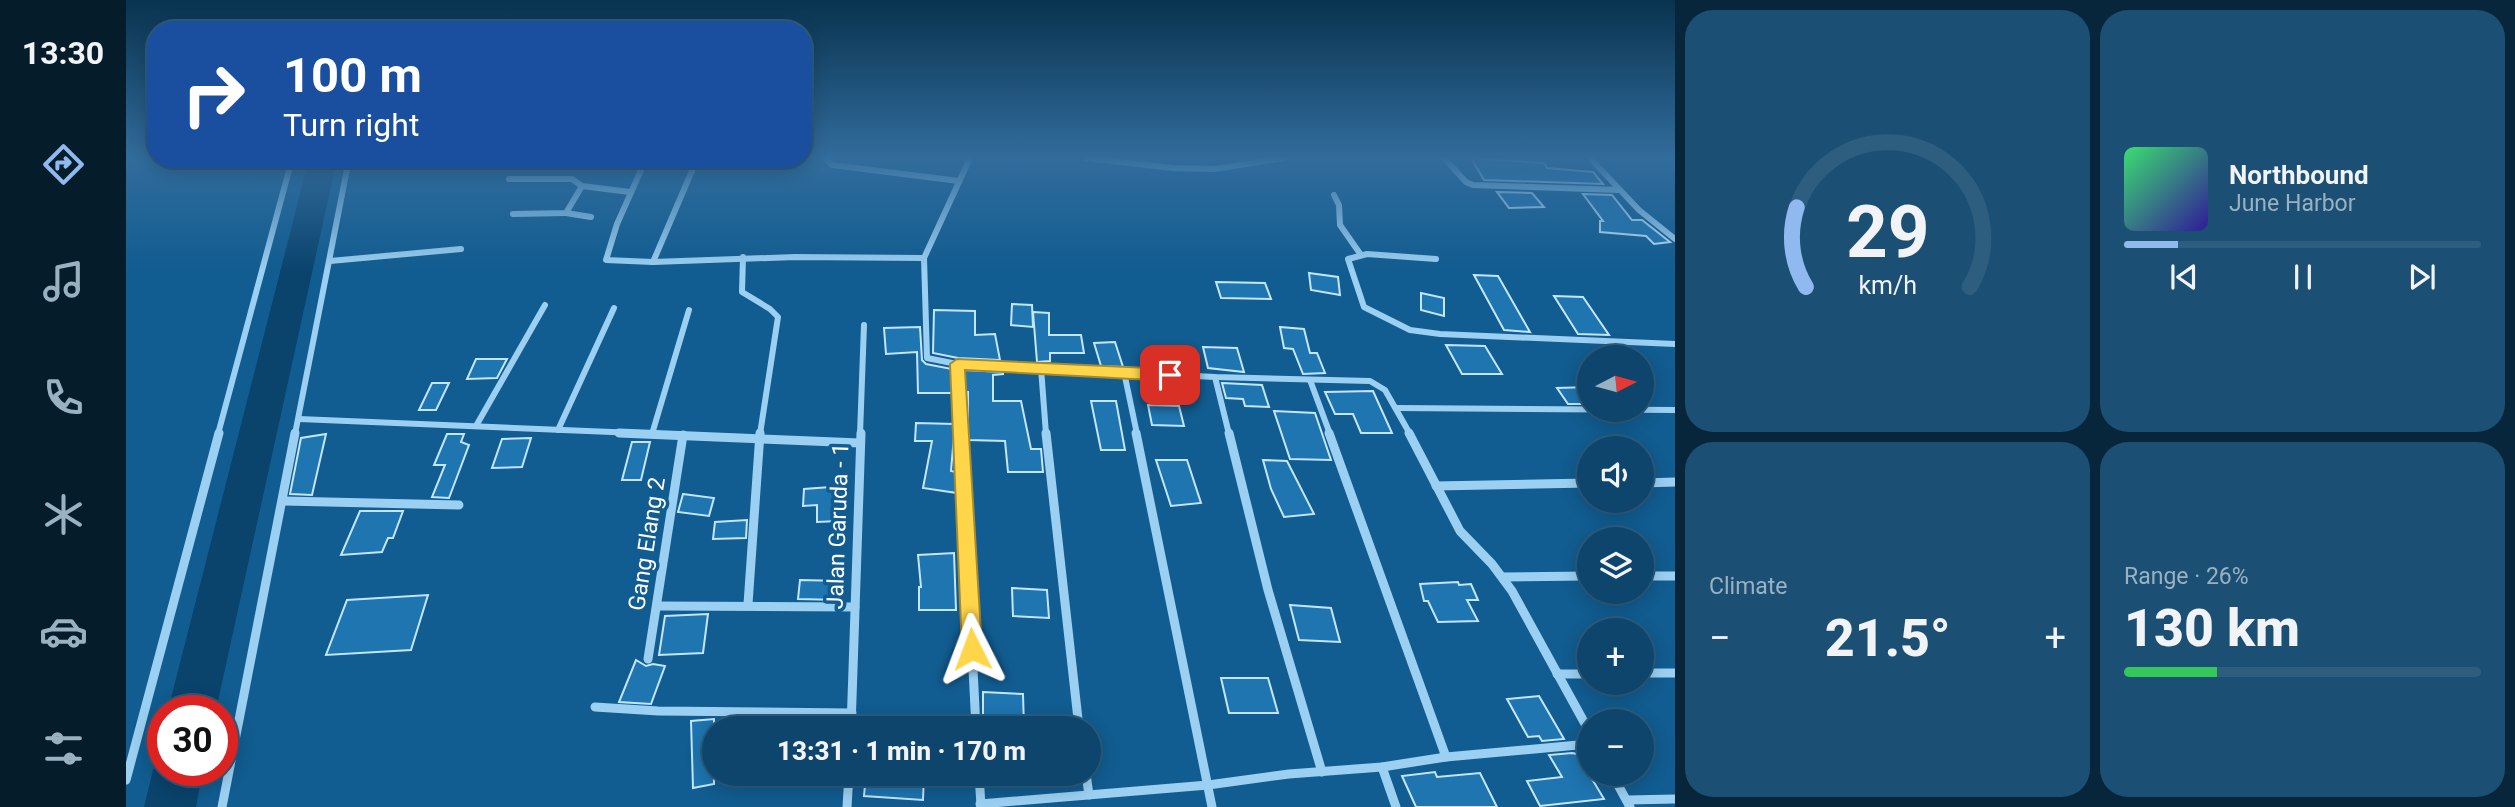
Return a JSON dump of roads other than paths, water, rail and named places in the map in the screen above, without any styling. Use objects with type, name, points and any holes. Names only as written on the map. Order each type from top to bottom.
[{"type":"street","points":[[126,780],[282,196]]},
{"type":"street","points":[[222,807],[342,196]]},
{"type":"street","points":[[566,213],[576,196]]},
{"type":"street","points":[[629,196],[606,260],[653,262],[743,257],[924,258]]},
{"type":"street","points":[[653,262],[681,196]]},
{"type":"street","points":[[953,196],[924,258],[927,358],[957,364],[1215,377],[1370,381],[1385,390],[1396,408],[1460,531],[1503,577],[1577,710]]},
{"type":"street","points":[[1334,196],[1339,205],[1336,215],[1339,225],[1361,255]]},
{"type":"street","points":[[1625,196],[1674,238]]},
{"type":"street","points":[[513,214],[566,213],[591,217]]},
{"type":"street","points":[[330,261],[461,248]]},
{"type":"street","points":[[1436,259],[1361,255],[1348,260],[1360,301],[1368,311],[1410,330],[1440,334],[1675,344]]},
{"type":"street","points":[[743,257],[742,292],[750,300],[775,311],[778,317],[759,438],[748,604]]},
{"type":"street","points":[[476,426],[545,305]]},
{"type":"street","points":[[558,430],[614,308]]},
{"type":"street","points":[[652,433],[689,310]]},
{"type":"street","name":"Jalan Garuda - 1","points":[[852,716],[864,325]]},
{"type":"street","points":[[957,364],[975,716]]},
{"type":"street","points":[[1041,368],[1046,439],[1078,716]]},
{"type":"street","points":[[1124,372],[1212,807]]},
{"type":"street","points":[[1215,377],[1268,590],[1322,772]]},
{"type":"street","points":[[1310,380],[1446,757]]},
{"type":"street","points":[[1396,408],[1675,410]]},
{"type":"street","points":[[299,419],[860,443]]},
{"type":"street","name":"Gang Elang 2","points":[[648,659],[683,435]]},
{"type":"street","points":[[1654,483],[1675,482]]},
{"type":"street","points":[[1436,486],[1577,483]]},
{"type":"street","points":[[284,501],[459,505]]},
{"type":"street","points":[[1503,577],[1577,576]]},
{"type":"street","points":[[1654,576],[1675,576]]},
{"type":"street","points":[[657,606],[748,604],[855,607]]},
{"type":"street","points":[[1654,673],[1675,673]]},
{"type":"street","points":[[1557,674],[1577,674]]},
{"type":"street","points":[[595,707],[658,711],[852,713]]},
{"type":"street","points":[[980,786],[981,806],[1208,785],[1382,767],[1446,757],[1577,745]]},
{"type":"street","points":[[1382,767],[1396,807]]},
{"type":"street","points":[[847,807],[848,786]]},
{"type":"street","points":[[1088,786],[1089,795]]},
{"type":"street","points":[[1619,786],[1629,804],[1675,799]]},
{"type":"waterway","points":[[196,695],[314,196]]},
{"type":"waterway","points":[[170,807],[175,786]]}]
